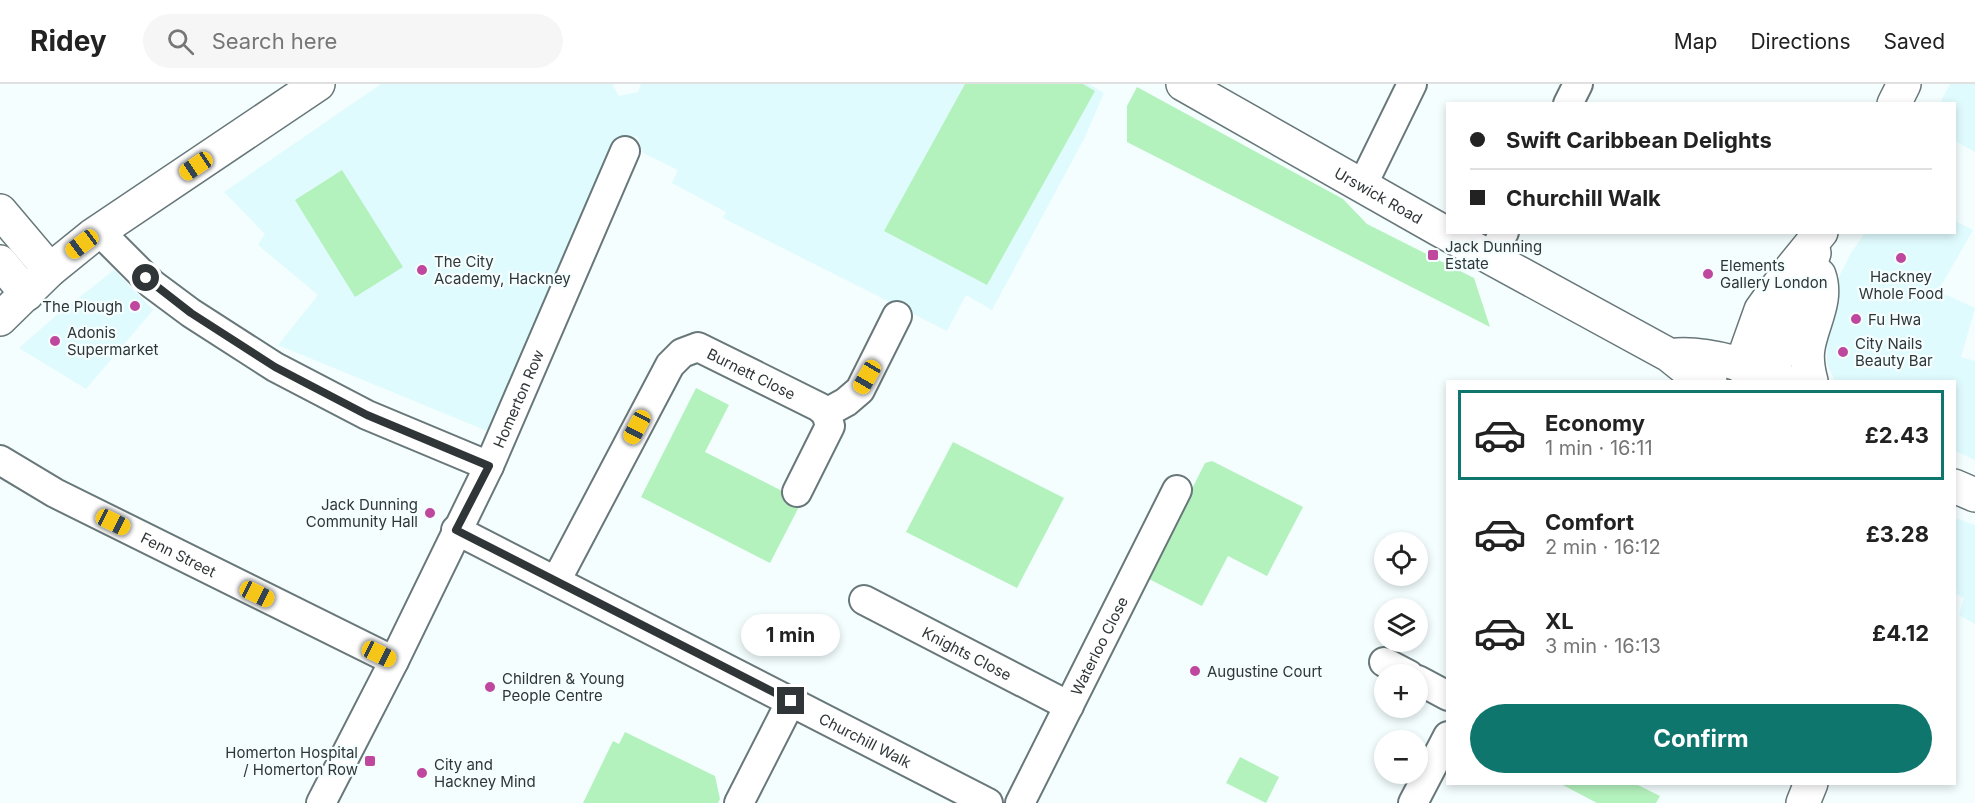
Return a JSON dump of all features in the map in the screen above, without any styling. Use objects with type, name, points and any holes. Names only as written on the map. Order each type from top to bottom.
[{"type":"main road","points":[[0,319],[50,270],[99,231],[318,84]]},
{"type":"main road","name":"Urswick Road","points":[[1183,84],[1362,186],[1446,222]]},
{"type":"main road","points":[[1895,102],[1904,84]]},
{"type":"main road","points":[[0,211],[50,270]]},
{"type":"main road","name":"Urswick Road","points":[[1473,234],[1498,245],[1669,355],[1689,371],[1708,380]]},
{"type":"main road","points":[[1760,377],[1761,310],[1786,274],[1818,242]]},
{"type":"main road","points":[[1811,380],[1807,365],[1808,348],[1821,303],[1823,286],[1818,242]]},
{"type":"main road","points":[[0,262],[27,294]]},
{"type":"main road","name":"Urswick Road","points":[[1669,355],[1698,354],[1760,377]]},
{"type":"main road","points":[[1956,487],[1975,495]]},
{"type":"main road","points":[[1803,803],[1810,785]]},
{"type":"street","points":[[1362,186],[1412,84]]},
{"type":"street","points":[[1569,102],[1578,84]]},
{"type":"street","name":"Homerton Row","points":[[321,803],[394,661],[489,466],[625,152]]},
{"type":"street","points":[[99,231],[152,284],[191,313],[275,367],[367,415],[489,466]]},
{"type":"street","points":[[797,492],[830,426],[826,413],[846,402],[860,390],[897,316]]},
{"type":"street","name":"Burnett Close","points":[[556,581],[669,365],[682,353],[698,347],[819,407],[826,413]]},
{"type":"street","name":"Fenn Street","points":[[0,460],[55,493],[394,661]]},
{"type":"street","name":"Waterloo Close","points":[[1020,803],[1177,490]]},
{"type":"street","name":"Churchill Walk","points":[[456,530],[988,803]]},
{"type":"street","name":"Knights Close","points":[[864,600],[1069,706]]},
{"type":"street","points":[[1428,685],[1446,695]]},
{"type":"street","points":[[749,800],[791,701]]},
{"type":"street","points":[[1413,803],[1446,740]]},
{"type":"shaded area","name":"The City Academy, Hackney","points":[[381,84],[612,84],[619,96],[638,92],[641,84],[1089,84],[1104,93],[1085,137],[992,310],[966,295],[947,331],[723,218],[726,212],[672,183],[678,170],[643,153],[637,136],[613,141],[487,431],[278,345],[318,295],[258,245],[265,234],[224,192]]},
{"type":"shaded area","points":[[1950,84],[1975,84],[1975,152],[1956,142],[1956,102],[1941,102]]},
{"type":"shaded area","points":[[1956,222],[1973,230],[1938,291],[1975,308],[1961,357],[1975,361],[1975,460],[1956,451],[1956,380],[1835,380],[1827,364],[1827,318],[1836,283],[1851,253],[1864,234],[1956,234]]},
{"type":"shaded area","points":[[114,270],[153,310],[86,389],[19,348],[58,314]]},
{"type":"shaded area","points":[[1956,518],[1975,525],[1975,624],[1959,615],[1964,598],[1956,594]]},
{"type":"green space","points":[[965,84],[1083,84],[1095,91],[987,285],[884,231]]},
{"type":"green space","points":[[1137,87],[1343,199],[1367,224],[1474,278],[1490,327],[1127,142],[1127,106]]},
{"type":"green space","points":[[342,170],[403,267],[355,297],[295,200]]},
{"type":"green space","points":[[696,388],[729,405],[705,452],[802,501],[770,563],[641,497]]},
{"type":"green space","points":[[953,442],[1064,498],[1017,588],[906,532]]},
{"type":"green space","points":[[1212,461],[1303,507],[1267,576],[1228,556],[1202,606],[1147,578],[1205,463]]},
{"type":"green space","points":[[625,732],[715,776],[720,799],[718,803],[583,803],[613,741],[619,744]]},
{"type":"green space","points":[[1240,757],[1279,777],[1266,803],[1226,783]]},
{"type":"green space","points":[[1563,785],[1638,785],[1660,796],[1656,803],[1597,803]]},
{"type":"place","name":"Jack Dunning Estate","points":[[1433,255]]},
{"type":"place","name":"Hackney Whole Food","points":[[1901,258]]},
{"type":"place","name":"The City Academy, Hackney","points":[[422,270]]},
{"type":"place","name":"Elements Gallery London","points":[[1708,274]]},
{"type":"place","name":"The Plough","points":[[135,306]]},
{"type":"place","name":"Fu Hwa","points":[[1856,319]]},
{"type":"place","name":"Adonis Supermarket","points":[[55,341]]},
{"type":"place","name":"City Nails Beauty Bar","points":[[1843,352]]},
{"type":"place","name":"Jack Dunning Community Hall","points":[[430,513]]},
{"type":"place","name":"Augustine Court","points":[[1195,671]]},
{"type":"place","name":"Children & Young People Centre","points":[[490,687]]},
{"type":"place","name":"Homerton Hospital / Homerton Row","points":[[370,761]]},
{"type":"place","name":"City and Hackney Mind","points":[[422,773]]},
{"type":"route","points":[[146,278],[191,313],[275,367],[367,415],[489,466],[456,530],[791,701]]}]
